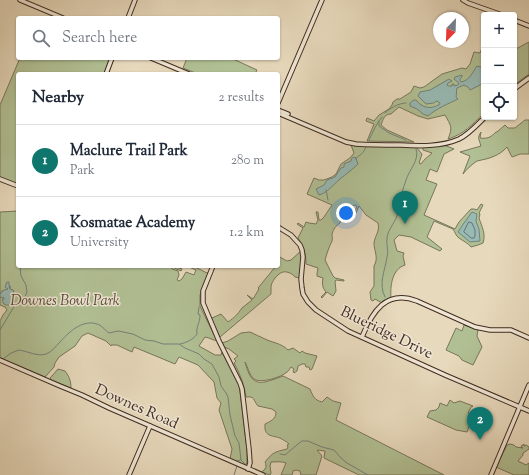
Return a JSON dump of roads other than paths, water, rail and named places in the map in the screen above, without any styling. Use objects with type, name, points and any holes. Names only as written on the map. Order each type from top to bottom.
[{"type":"main road","points":[[15,0],[53,16]]},
{"type":"main road","points":[[20,0],[58,16]]},
{"type":"main road","points":[[129,16],[135,0]]},
{"type":"main road","points":[[280,98],[322,0]]},
{"type":"main road","points":[[463,0],[493,12]]},
{"type":"main road","points":[[517,21],[529,26]]},
{"type":"main road","points":[[107,72],[111,60]]},
{"type":"main road","points":[[156,60],[184,72]]},
{"type":"main road","points":[[162,60],[189,72]]},
{"type":"main road","points":[[517,84],[529,77]]},
{"type":"main road","points":[[517,87],[529,77]]},
{"type":"main road","points":[[280,112],[345,140],[357,142],[427,144],[441,142],[463,134],[481,119]]},
{"type":"main road","points":[[280,112],[341,140],[356,144],[418,146],[447,143],[468,133],[481,119]]},
{"type":"main road","points":[[0,179],[16,185]]},
{"type":"main road","name":"Blueridge Drive","points":[[280,229],[291,235],[300,245],[303,261],[301,283],[303,294],[316,310],[339,325],[529,412]]},
{"type":"main road","points":[[212,268],[203,291],[203,303],[242,389],[250,463],[248,469]]},
{"type":"main road","points":[[362,336],[367,323],[377,309],[388,301],[408,298],[475,327],[490,330],[510,330],[529,338]]},
{"type":"main road","name":"Downes Road","points":[[0,360],[90,398],[109,408],[263,475]]},
{"type":"main road","points":[[491,475],[529,385]]},
{"type":"main road","points":[[130,475],[150,426]]},
{"type":"water","points":[[477,66],[481,67],[481,84],[470,90],[464,85],[457,88],[456,97],[458,99],[439,108],[428,116],[410,106],[410,103],[416,100],[421,105],[427,107],[437,106],[440,104],[436,101],[434,103],[426,104],[418,96],[420,92],[430,90],[449,79],[452,81],[448,83],[448,86],[452,86],[452,84],[454,84],[454,86],[458,85],[459,83],[454,79],[455,77],[462,75],[460,79],[461,82],[467,80]]},
{"type":"water","points":[[354,157],[356,158],[358,164],[327,191],[319,195],[316,189],[324,185],[327,180],[335,177],[341,168],[344,167],[344,164],[351,161]]},
{"type":"water","points":[[472,212],[477,214],[476,221],[479,229],[480,241],[470,242],[458,232]]},
{"type":"water","points":[[7,282],[9,282],[9,286],[11,287],[9,287],[10,289],[14,292],[12,294],[14,303],[10,305],[4,304],[2,300],[4,298],[0,297],[2,292],[8,289],[5,287]]},
{"type":"waterway","points":[[385,113],[395,106],[406,103]]},
{"type":"waterway","points":[[369,140],[376,125],[382,117]]},
{"type":"waterway","points":[[379,121],[379,126],[389,133],[406,140]]},
{"type":"waterway","points":[[355,159],[366,147]]},
{"type":"waterway","points":[[385,297],[382,282],[388,255],[387,236],[396,219],[407,176],[417,157],[416,149]]},
{"type":"waterway","points":[[326,190],[328,200]]},
{"type":"waterway","points":[[0,330],[15,305],[24,299],[27,292],[26,285],[21,276],[20,268]]},
{"type":"waterway","points":[[180,344],[194,338],[197,334],[200,318],[200,315],[198,314],[199,307]]},
{"type":"waterway","points":[[0,358],[3,359],[11,353],[19,350],[36,354],[46,354],[76,328],[86,323],[100,325],[109,333],[118,331],[133,334],[145,340],[163,344],[179,344],[199,354],[212,364],[219,377],[221,386],[228,397],[230,415],[235,436],[239,443],[241,460]]},
{"type":"waterway","points":[[280,454],[285,455],[302,441],[308,441],[334,450],[347,463],[368,475]]},
{"type":"waterway","points":[[221,455],[237,461],[240,460]]},
{"type":"waterway","points":[[241,460],[246,465]]},
{"type":"waterway","points":[[234,475],[237,466]]},
{"type":"place","name":"Maclure Trail Park","points":[[405,224]]},
{"type":"place","name":"Kosmatae Academy","points":[[480,440]]},
{"type":"park label","name":"Downes Bowl Park","points":[[65,300]]}]
